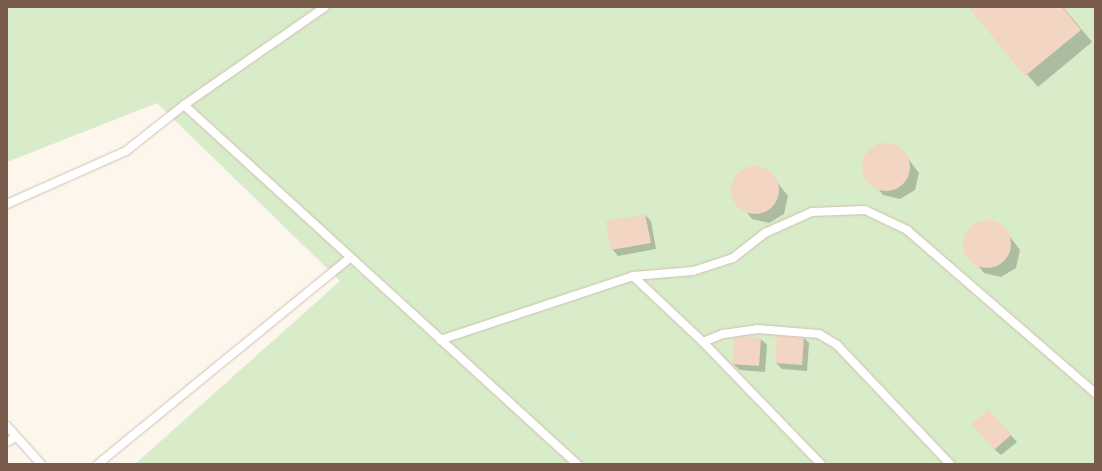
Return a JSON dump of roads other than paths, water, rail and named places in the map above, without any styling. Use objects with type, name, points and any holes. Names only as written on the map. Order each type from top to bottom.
[{"type":"lane","points":[[7,204],[126,151],[184,105],[325,7]]},
{"type":"lane","points":[[184,105],[577,464]]},
{"type":"lane","points":[[440,340],[633,276],[693,271],[733,258],[765,233],[812,212],[865,210],[907,230],[1095,393]]},
{"type":"lane","points":[[98,464],[350,258]]},
{"type":"lane","points":[[633,276],[703,342],[821,464]]},
{"type":"lane","points":[[703,342],[723,334],[757,329],[819,334],[837,345],[950,464]]},
{"type":"lane","points":[[7,426],[41,464]]},
{"type":"lane","points":[[7,442],[16,437]]}]
